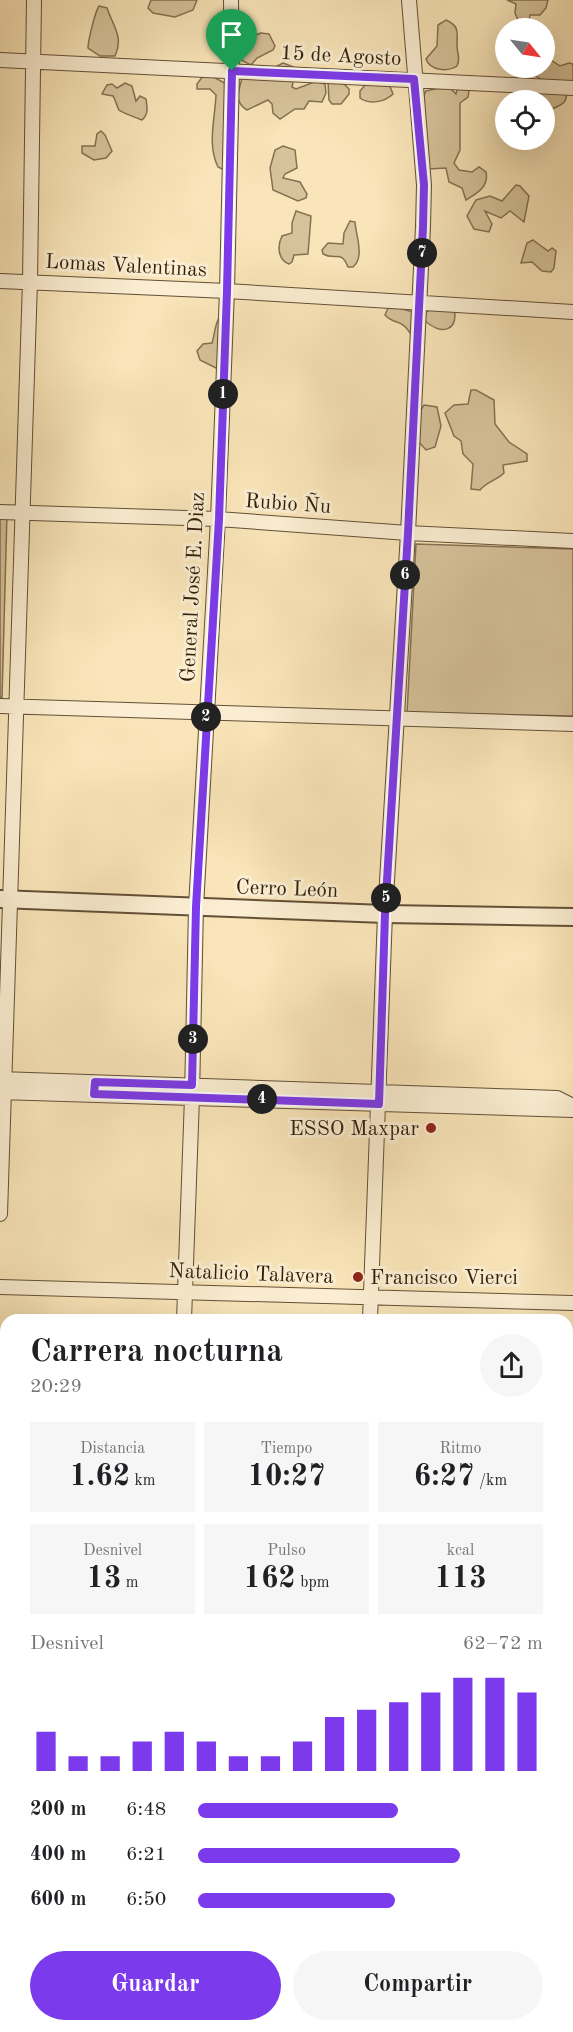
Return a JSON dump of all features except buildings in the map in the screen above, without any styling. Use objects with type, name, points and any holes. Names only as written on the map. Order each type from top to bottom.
[{"type":"street","points":[[0,1214],[5,899],[16,707],[30,281],[34,0]]},
{"type":"street","name":"General José E. Diaz","points":[[184,1314],[196,907],[219,519],[227,291],[232,71],[231,0]]},
{"type":"street","points":[[370,1314],[385,914],[408,533],[424,185],[409,0]]},
{"type":"street","name":"15 de Agosto","points":[[0,60],[573,88]]},
{"type":"street","name":"Lomas Valentinas","points":[[0,281],[227,291],[573,312]]},
{"type":"street","name":"Rubio Ñu","points":[[0,512],[219,519],[408,533],[573,541]]},
{"type":"street","points":[[0,706],[573,724]]},
{"type":"street","name":"Cerro León","points":[[5,899],[385,914],[573,917]]},
{"type":"street","points":[[2,1085],[292,1094],[573,1108]]},
{"type":"street","name":"Natalicio Talavera","points":[[0,1287],[573,1303]]},
{"type":"shaded area","points":[[151,0],[197,0],[193,10],[175,17],[153,13],[148,8]]},
{"type":"shaded area","points":[[507,0],[548,0],[546,8],[540,15],[530,15],[530,18],[517,18],[516,4]]},
{"type":"shaded area","points":[[99,6],[107,8],[117,32],[118,43],[115,56],[100,56],[88,48]]},
{"type":"shaded area","points":[[446,20],[457,30],[459,61],[457,66],[444,70],[431,66],[426,59],[437,46],[438,25]]},
{"type":"shaded area","points":[[261,33],[269,34],[275,46],[273,50],[257,58],[251,65],[239,59],[240,50],[245,42]]},
{"type":"shaded area","points":[[283,63],[296,68],[292,87],[296,89],[317,81],[325,84],[326,93],[322,102],[309,101],[304,109],[295,109],[280,119],[273,113],[272,104],[268,100],[247,110],[242,106],[238,94],[243,74]]},
{"type":"shaded area","points":[[555,63],[560,66],[573,64],[573,82],[566,89],[566,100],[562,104],[555,108],[555,90],[540,90],[542,81],[539,78],[555,78]]},
{"type":"shaded area","points":[[203,76],[212,76],[228,85],[226,171],[218,167],[213,150],[216,95],[210,89],[197,89],[197,84]]},
{"type":"shaded area","points":[[328,81],[343,83],[349,89],[349,94],[341,104],[332,104],[329,100]]},
{"type":"shaded area","points":[[125,83],[132,86],[136,101],[140,96],[146,99],[147,113],[142,120],[119,110],[113,96],[102,94],[107,85],[112,84],[117,88]]},
{"type":"shaded area","points":[[366,84],[389,84],[393,94],[377,102],[364,100],[360,98],[360,91]]},
{"type":"shaded area","points":[[470,85],[468,97],[460,103],[460,150],[454,163],[459,170],[472,172],[479,167],[486,172],[486,182],[481,189],[466,200],[462,188],[449,182],[446,168],[428,169],[422,99],[426,91],[448,86],[456,94],[458,86]]},
{"type":"shaded area","points":[[101,131],[112,151],[106,158],[94,160],[82,153],[82,146],[95,146],[97,134]]},
{"type":"shaded area","points":[[283,146],[295,150],[297,168],[285,174],[283,178],[300,182],[307,194],[306,198],[298,201],[273,190],[270,168],[275,150]]},
{"type":"shaded area","points":[[516,185],[520,186],[529,196],[524,222],[510,211],[501,218],[485,211],[492,224],[489,232],[474,229],[467,216],[476,200],[490,196],[502,201]]},
{"type":"shaded area","points":[[296,211],[311,216],[308,254],[294,255],[289,264],[281,256],[279,244],[282,236],[292,233]]},
{"type":"shaded area","points":[[350,221],[355,222],[359,246],[359,258],[353,267],[348,267],[343,258],[328,256],[323,254],[322,250],[328,243],[343,244],[344,233]]},
{"type":"shaded area","points":[[533,240],[548,251],[552,248],[556,251],[554,268],[551,272],[542,271],[532,262],[521,263],[527,243]]},
{"type":"shaded area","points":[[441,305],[454,307],[454,322],[447,329],[436,328],[424,320],[426,312]]},
{"type":"shaded area","points":[[392,306],[413,312],[412,336],[405,326],[385,315],[388,308]]},
{"type":"shaded area","points":[[223,314],[220,370],[200,360],[197,351],[203,344],[212,343],[217,323]]},
{"type":"shaded area","points":[[471,390],[476,390],[494,400],[495,424],[509,442],[527,454],[527,461],[503,465],[504,473],[480,490],[471,489],[473,464],[463,454],[461,441],[454,436],[445,413],[454,405],[468,404]]},
{"type":"shaded area","points":[[424,405],[437,407],[441,426],[435,447],[426,450],[417,440],[419,413]]},
{"type":"shaded area","points":[[0,513],[7,513],[2,698],[0,697]]},
{"type":"shaded area","points":[[416,544],[573,549],[573,716],[407,713]]},
{"type":"place","name":"ESSO Maxpar","points":[[431,1128]]},
{"type":"place","name":"Francisco Vierci","points":[[358,1277]]},
{"type":"route","points":[[232,71],[414,79],[424,185],[423,226],[408,533],[385,914],[379,1104],[94,1094],[95,1082],[192,1085],[196,907],[219,519],[232,71]]}]
